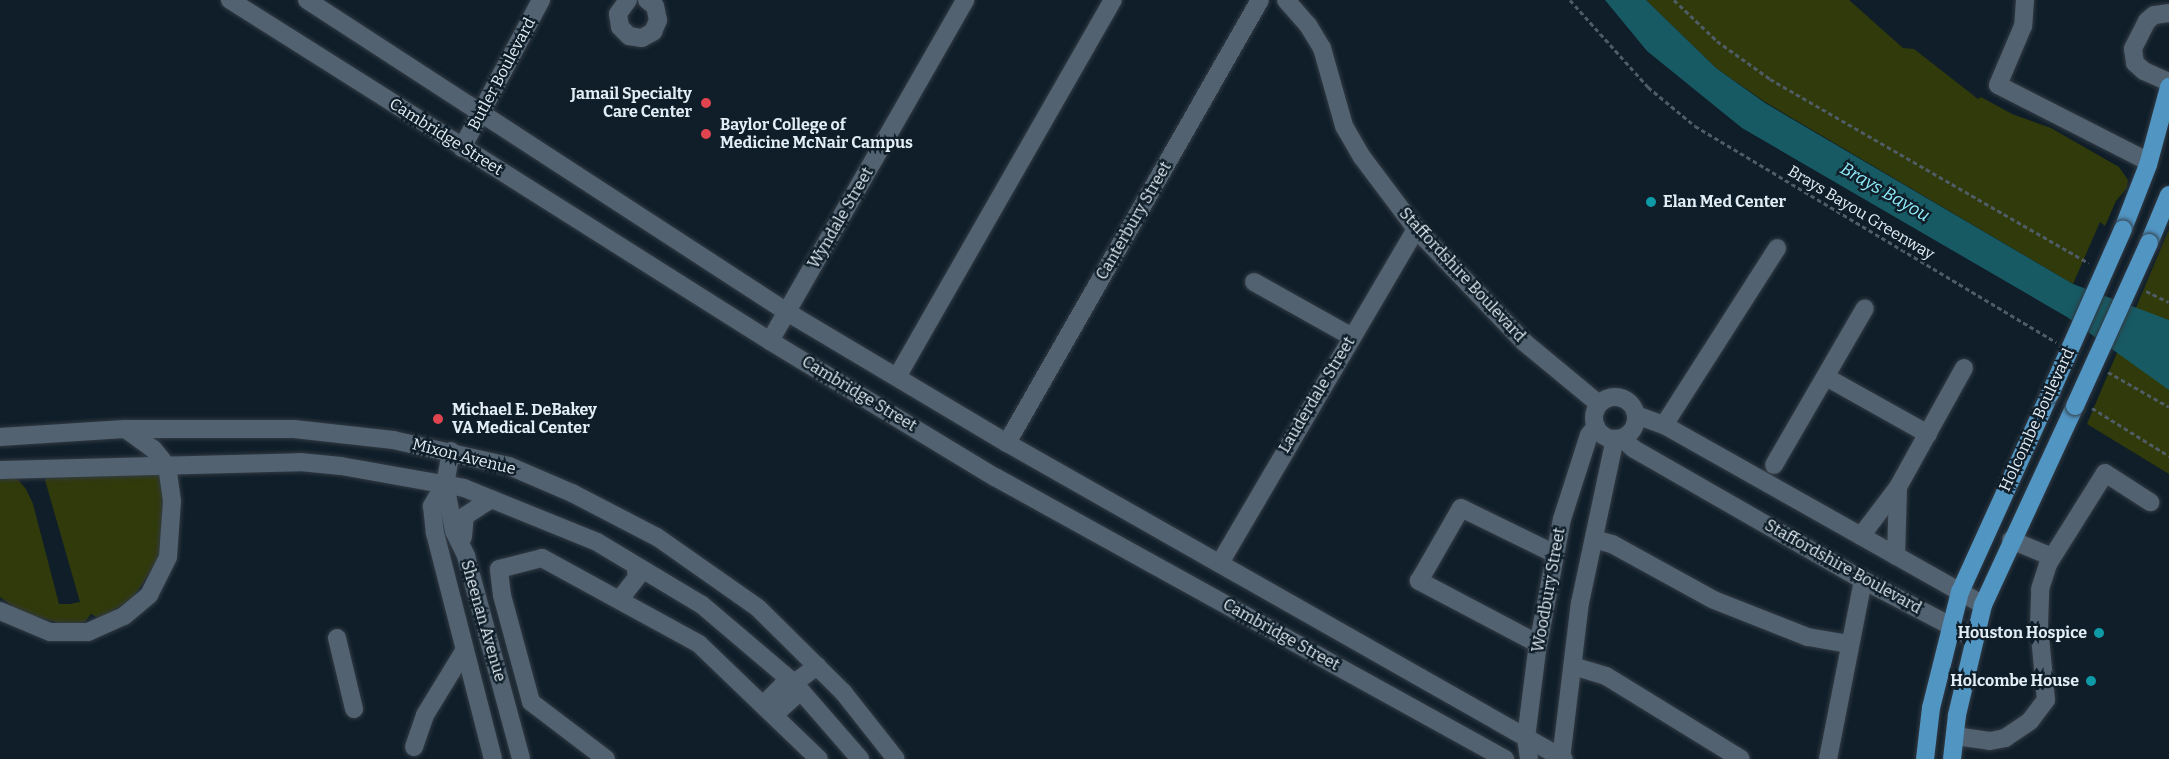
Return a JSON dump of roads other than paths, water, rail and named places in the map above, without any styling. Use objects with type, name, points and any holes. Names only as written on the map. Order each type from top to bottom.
[{"type":"main road","name":"Holcombe Boulevard","points":[[1925,759],[1931,708],[1960,592],[2123,229],[2149,162],[2169,87]]},
{"type":"main road","name":"Holcombe Boulevard","points":[[1952,759],[1974,638],[1983,605],[2011,540],[2083,407],[2169,195]]},
{"type":"street","name":"Cambridge Street","points":[[230,0],[770,341],[995,477],[1505,759]]},
{"type":"street","name":"Cambridge Street","points":[[308,0],[788,312],[1007,443],[1562,758]]},
{"type":"street","name":"Butler Boulevard","points":[[462,148],[542,0]]},
{"type":"street","points":[[618,3],[618,21],[623,32],[642,38],[653,32],[658,20],[655,6],[647,0]]},
{"type":"street","name":"Wyndale Street","points":[[770,341],[965,0]]},
{"type":"street","points":[[897,377],[1113,0]]},
{"type":"street","name":"Canterbury Street","points":[[1007,443],[1260,0]]},
{"type":"street","name":"Staffordshire Boulevard","points":[[1286,0],[1308,25],[1322,48],[1344,126],[1362,157],[1416,229],[1524,342],[1599,404]]},
{"type":"street","points":[[2025,0],[2023,26],[1998,85],[2149,162]]},
{"type":"street","points":[[2169,13],[2154,15],[2146,21],[2133,49],[2135,63],[2144,71],[2169,82]]},
{"type":"street","name":"Lauderdale Street","points":[[1220,563],[1416,229]]},
{"type":"street","points":[[1664,425],[1777,248]]},
{"type":"street","points":[[1254,282],[1352,338]]},
{"type":"street","points":[[1774,465],[1865,308]]},
{"type":"street","points":[[1860,536],[1898,487],[1964,368]]},
{"type":"street","points":[[1826,376],[1928,434]]},
{"type":"street","points":[[1636,415],[1633,429],[1619,439],[1604,436],[1596,427],[1594,415],[1599,404],[1611,397],[1624,399],[1636,415],[1664,425],[1983,605]]},
{"type":"street","name":"Woodbury Street","points":[[1529,759],[1527,738],[1535,640],[1562,519],[1589,435],[1596,427]]},
{"type":"street","points":[[0,611],[33,627],[68,634],[104,626],[138,606],[157,583],[168,557],[172,501],[167,466],[153,449],[125,429]]},
{"type":"street","name":"Mixon Avenue","points":[[0,437],[125,429],[294,429],[451,450],[509,466],[657,537],[758,608],[843,692],[896,759]]},
{"type":"street","name":"Staffordshire Boulevard","points":[[1619,439],[1863,580],[1974,638]]},
{"type":"street","name":"Woodbury Street","points":[[1562,758],[1580,603],[1619,439]]},
{"type":"street","name":"Sheenan Avenue","points":[[451,450],[445,484],[432,506],[433,522],[493,759]]},
{"type":"street","name":"Mixon Avenue","points":[[0,470],[310,463],[445,484],[491,499],[577,533],[702,605],[794,683],[860,759]]},
{"type":"street","points":[[1955,736],[1990,741],[2005,738],[2030,721],[2046,700],[2038,604],[2052,557],[2105,474],[2150,502]]},
{"type":"street","name":"Sheenan Avenue","points":[[445,484],[458,542],[466,556],[521,759]]},
{"type":"street","points":[[1896,556],[1898,487]]},
{"type":"street","points":[[466,556],[462,521],[472,508],[491,499]]},
{"type":"street","points":[[1535,640],[1419,581],[1461,508],[1555,554]]},
{"type":"street","points":[[1594,539],[1612,544],[1714,600],[1808,637],[1849,644]]},
{"type":"street","points":[[2011,540],[2052,557]]},
{"type":"street","points":[[606,759],[531,702],[502,595],[498,569],[542,558],[623,594],[699,644],[770,708],[819,759]]},
{"type":"street","points":[[623,594],[625,583],[637,569]]},
{"type":"street","points":[[1828,759],[1863,580]]},
{"type":"street","points":[[478,601],[502,595]]},
{"type":"street","points":[[338,638],[354,709]]},
{"type":"street","points":[[414,747],[425,715],[464,651]]},
{"type":"street","points":[[770,708],[782,686],[794,683],[817,666]]},
{"type":"street","points":[[1573,666],[1606,676],[1741,759]]},
{"type":"water","name":"Brays Bayou","points":[[1605,0],[1646,0],[1716,68],[1765,103],[2073,284],[2169,320],[2169,390],[2067,317],[1742,128],[1647,51]]},
{"type":"place","name":"Jamail Specialty Care Center","points":[[706,103]]},
{"type":"place","name":"Baylor College of Medicine McNair Campus","points":[[706,134]]},
{"type":"place","name":"Elan Med Center","points":[[1651,202]]},
{"type":"place","name":"Michael E. DeBakey VA Medical Center","points":[[438,419]]},
{"type":"place","name":"Houston Hospice","points":[[2099,633]]},
{"type":"place","name":"Holcombe House","points":[[2091,681]]}]
